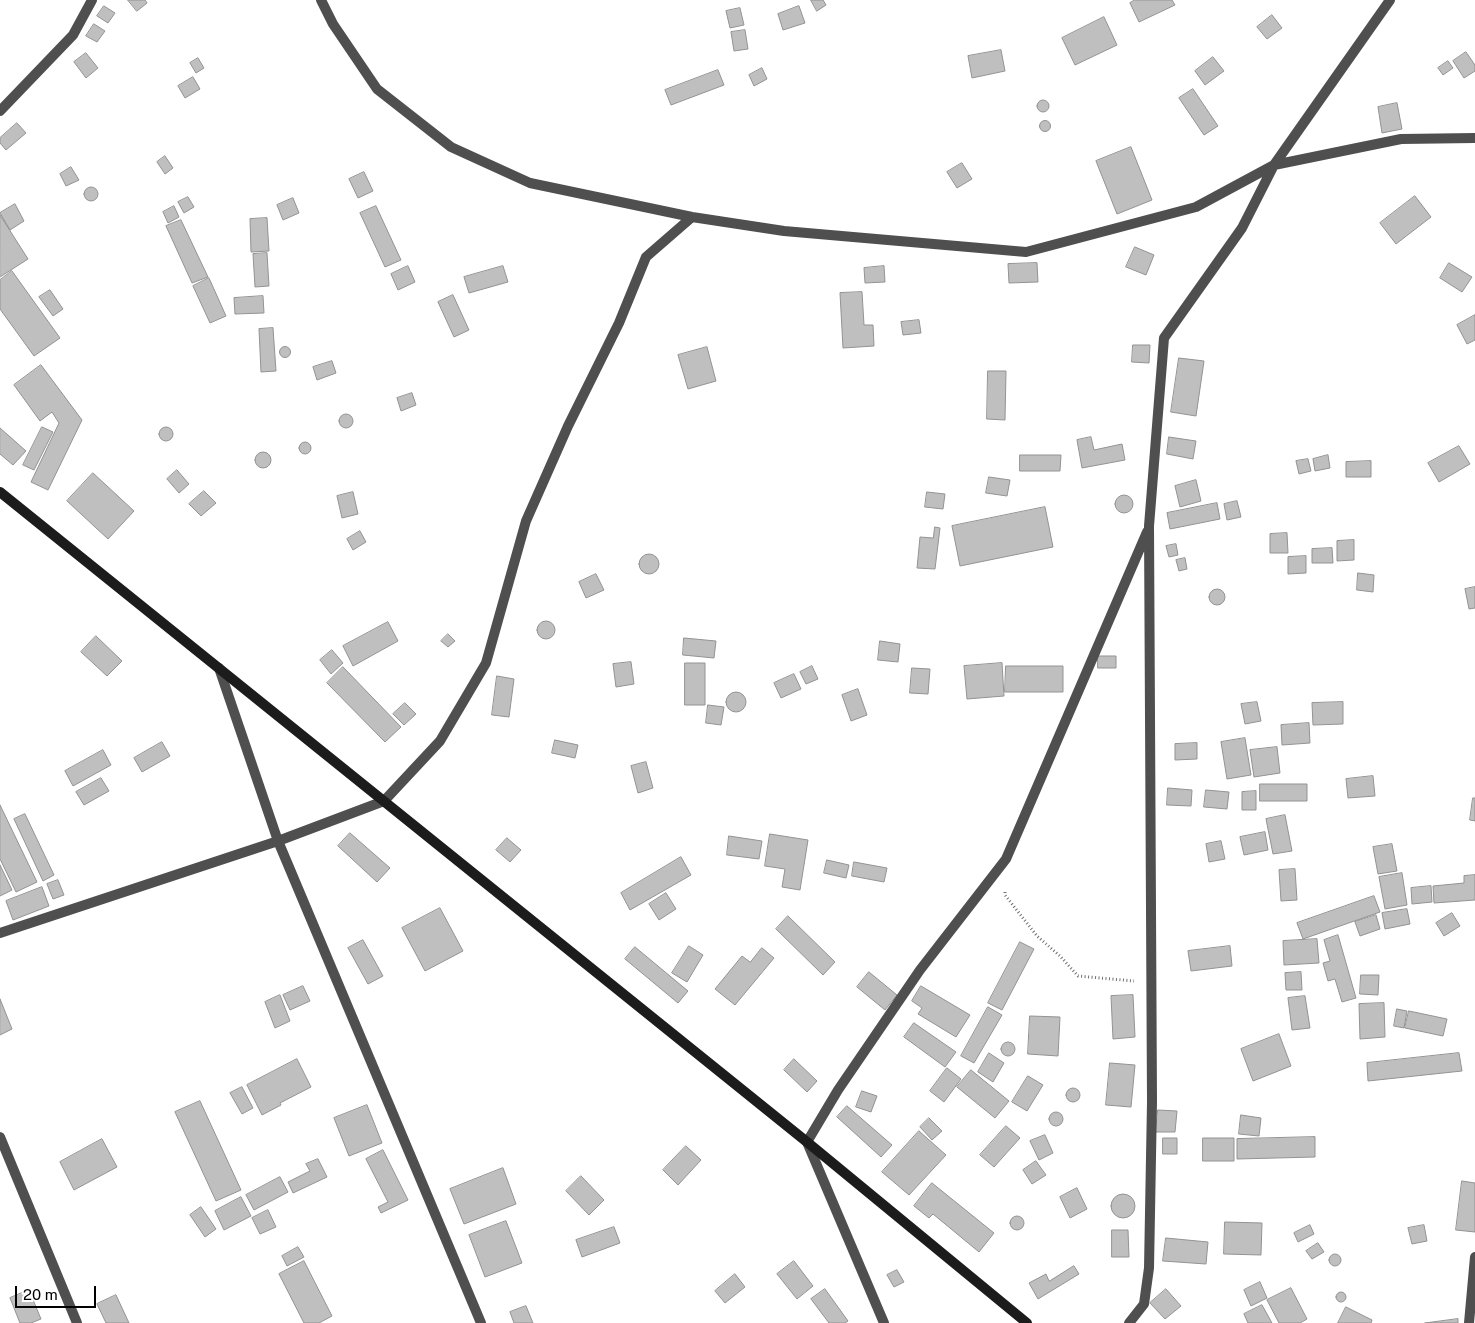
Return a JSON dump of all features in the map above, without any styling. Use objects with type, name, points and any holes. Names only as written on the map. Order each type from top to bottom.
[{"type":"main road","points":[[0,492],[807,1142],[1027,1323]]},
{"type":"street","points":[[0,111],[74,35],[92,0]]},
{"type":"street","points":[[321,0],[333,24],[377,89],[451,148],[530,183],[692,218],[784,231],[1026,252],[1196,208],[1274,165],[1400,139],[1475,138]]},
{"type":"street","points":[[1129,1323],[1144,1304],[1149,1268],[1152,1102],[1149,526],[1164,338],[1242,228],[1274,165],[1390,0]]},
{"type":"street","points":[[0,933],[278,841],[384,801],[440,741],[486,663],[526,521],[568,426],[619,323],[646,257],[692,218]]},
{"type":"street","points":[[884,1323],[807,1142],[838,1090],[920,970],[1006,859],[1149,526]]},
{"type":"street","points":[[219,668],[278,841],[481,1323]]},
{"type":"street","points":[[0,1137],[77,1323]]},
{"type":"street","points":[[1469,1323],[1475,1257]]},
{"type":"path","points":[[1006,859],[1004,896],[1037,936],[1060,956],[1078,976],[1151,983]]},
{"type":"building","points":[[128,0],[145,0],[147,3],[137,11]]},
{"type":"building","points":[[811,0],[823,0],[826,5],[817,11]]},
{"type":"building","points":[[1135,0],[1172,0],[1175,5],[1139,22],[1130,3]]},
{"type":"building","points":[[104,6],[115,13],[108,23],[97,16]]},
{"type":"building","points":[[799,6],[805,23],[783,30],[778,14]]},
{"type":"building","points":[[740,8],[744,25],[730,28],[726,11]]},
{"type":"building","points":[[1272,15],[1282,28],[1267,39],[1257,27]]},
{"type":"building","points":[[1104,17],[1117,45],[1075,65],[1062,38]]},
{"type":"building","points":[[94,24],[105,31],[97,42],[86,36]]},
{"type":"building","points":[[745,30],[748,49],[734,51],[731,32]]},
{"type":"building","points":[[1001,50],[1005,71],[972,78],[968,56]]},
{"type":"building","points":[[1466,52],[1475,65],[1475,71],[1464,78],[1453,61]]},
{"type":"building","points":[[86,53],[98,68],[86,78],[74,62]]},
{"type":"building","points":[[1213,57],[1224,71],[1205,85],[1195,71]]},
{"type":"building","points":[[198,58],[204,68],[196,73],[190,63]]},
{"type":"building","points":[[1448,61],[1453,68],[1443,75],[1438,68]]},
{"type":"building","points":[[762,68],[767,79],[754,86],[749,75]]},
{"type":"building","points":[[718,70],[724,85],[671,105],[665,90]]},
{"type":"building","points":[[193,77],[200,89],[185,98],[178,86]]},
{"type":"building","points":[[1193,89],[1218,126],[1204,135],[1179,98]]},
{"type":"building","points":[[1043,100],[1049,106],[1043,112],[1037,106]]},
{"type":"building","points":[[1397,103],[1402,129],[1382,133],[1378,107]]},
{"type":"building","points":[[1045,120],[1051,126],[1045,132],[1039,126]]},
{"type":"building","points":[[17,123],[26,133],[6,150],[0,143],[0,138]]},
{"type":"building","points":[[1131,147],[1152,200],[1117,214],[1096,161]]},
{"type":"building","points":[[165,156],[173,168],[165,174],[157,162]]},
{"type":"building","points":[[962,163],[972,179],[957,188],[947,172]]},
{"type":"building","points":[[71,167],[79,180],[66,186],[60,174]]},
{"type":"building","points":[[364,172],[373,191],[358,198],[349,179]]},
{"type":"building","points":[[88,187],[94,187],[98,194],[94,201],[88,201],[84,197],[84,191]]},
{"type":"building","points":[[1415,196],[1431,217],[1396,244],[1380,223]]},
{"type":"building","points":[[188,197],[194,207],[184,213],[178,202]]},
{"type":"building","points":[[293,198],[299,213],[283,220],[277,205]]},
{"type":"building","points":[[15,204],[24,221],[10,230],[0,213]]},
{"type":"building","points":[[174,206],[179,217],[168,223],[163,212]]},
{"type":"building","points":[[376,206],[401,260],[385,267],[360,213]]},
{"type":"building","points":[[0,215],[28,259],[0,277]]},
{"type":"building","points":[[267,218],[269,251],[251,252],[250,219]]},
{"type":"building","points":[[181,220],[208,277],[192,283],[166,226]]},
{"type":"building","points":[[1135,247],[1154,255],[1146,275],[1126,267]]},
{"type":"building","points":[[267,253],[269,286],[255,287],[253,254]]},
{"type":"building","points":[[1037,263],[1038,282],[1009,283],[1008,264]]},
{"type":"building","points":[[1449,263],[1472,277],[1462,292],[1440,278]]},
{"type":"building","points":[[408,266],[415,282],[398,290],[391,274]]},
{"type":"building","points":[[503,266],[508,282],[469,293],[464,277]]},
{"type":"building","points":[[884,266],[885,282],[865,283],[864,268]]},
{"type":"building","points":[[12,271],[60,338],[34,356],[0,309],[0,280]]},
{"type":"building","points":[[209,278],[226,316],[210,323],[193,286]]},
{"type":"building","points":[[50,290],[63,309],[53,316],[39,297]]},
{"type":"building","points":[[862,292],[864,325],[873,325],[874,346],[843,348],[840,293]]},
{"type":"building","points":[[453,295],[469,330],[454,337],[438,302]]},
{"type":"building","points":[[263,296],[264,313],[235,314],[234,298]]},
{"type":"building","points":[[1475,315],[1475,340],[1467,344],[1457,325]]},
{"type":"building","points":[[919,320],[921,333],[903,335],[901,322]]},
{"type":"building","points":[[273,328],[276,371],[261,372],[259,329]]},
{"type":"building","points":[[1133,345],[1150,345],[1149,363],[1132,362]]},
{"type":"building","points":[[285,346],[291,352],[285,358],[279,352]]},
{"type":"building","points":[[707,347],[716,381],[688,389],[678,355]]},
{"type":"building","points":[[1179,358],[1204,361],[1196,416],[1171,412]]},
{"type":"building","points":[[332,361],[336,373],[317,380],[313,367]]},
{"type":"building","points":[[41,365],[82,420],[48,490],[31,482],[59,423],[52,412],[40,421],[14,385]]},
{"type":"building","points":[[988,371],[1006,371],[1005,420],[987,419]]},
{"type":"building","points":[[412,393],[416,405],[401,411],[397,398]]},
{"type":"building","points":[[346,414],[351,416],[353,421],[351,426],[346,428],[341,426],[339,421],[341,416]]},
{"type":"building","points":[[42,427],[53,432],[34,470],[23,465]]},
{"type":"building","points":[[163,427],[169,427],[173,434],[169,441],[163,441],[159,437],[159,431]]},
{"type":"building","points":[[0,428],[26,451],[13,465],[0,454]]},
{"type":"building","points":[[1091,437],[1094,450],[1122,444],[1125,460],[1082,468],[1077,440]]},
{"type":"building","points":[[1169,437],[1196,441],[1193,459],[1167,454]]},
{"type":"building","points":[[307,442],[310,443],[310,453],[303,454],[300,453],[299,446],[300,443]]},
{"type":"building","points":[[1459,446],[1470,464],[1439,482],[1428,463]]},
{"type":"building","points":[[263,452],[269,454],[271,460],[269,466],[263,468],[257,466],[255,460],[257,454]]},
{"type":"building","points":[[1020,455],[1061,455],[1060,471],[1020,471]]},
{"type":"building","points":[[1328,455],[1330,468],[1315,471],[1313,459]]},
{"type":"building","points":[[1308,459],[1311,471],[1299,474],[1296,461]]},
{"type":"building","points":[[1371,461],[1371,477],[1346,477],[1346,462]]},
{"type":"building","points":[[177,470],[189,484],[179,493],[167,479]]},
{"type":"building","points":[[93,473],[134,511],[108,539],[67,501]]},
{"type":"building","points":[[989,477],[1010,480],[1007,496],[986,493]]},
{"type":"building","points":[[1196,480],[1201,501],[1180,507],[1175,486]]},
{"type":"building","points":[[204,491],[216,503],[201,516],[189,504]]},
{"type":"building","points":[[353,492],[358,514],[342,518],[337,496]]},
{"type":"building","points":[[927,492],[945,494],[943,509],[925,507]]},
{"type":"building","points":[[1124,495],[1130,498],[1133,504],[1130,510],[1124,513],[1118,510],[1115,504],[1118,498]]},
{"type":"building","points":[[1237,501],[1241,517],[1227,520],[1224,504]]},
{"type":"building","points":[[1217,503],[1220,519],[1170,529],[1167,513]]},
{"type":"building","points":[[1045,507],[1053,547],[960,566],[952,526]]},
{"type":"building","points":[[935,527],[940,528],[935,569],[917,568],[920,537],[933,538]]},
{"type":"building","points":[[360,531],[366,542],[353,550],[347,539]]},
{"type":"building","points":[[1287,533],[1288,553],[1270,553],[1270,534]]},
{"type":"building","points":[[1354,540],[1354,560],[1337,561],[1337,541]]},
{"type":"building","points":[[1176,544],[1178,555],[1169,557],[1166,546]]},
{"type":"building","points":[[1332,548],[1333,563],[1312,563],[1312,549]]},
{"type":"building","points":[[649,554],[656,557],[659,564],[656,571],[649,574],[642,571],[639,564],[642,557]]},
{"type":"building","points":[[1306,556],[1306,573],[1288,574],[1288,557]]},
{"type":"building","points":[[1185,558],[1187,569],[1179,571],[1176,560]]},
{"type":"building","points":[[1358,573],[1374,575],[1373,592],[1357,590]]},
{"type":"building","points":[[596,574],[604,590],[586,598],[579,582]]},
{"type":"building","points":[[1475,587],[1475,608],[1469,609],[1465,589]]},
{"type":"building","points":[[1217,589],[1223,591],[1225,597],[1223,603],[1217,605],[1211,603],[1209,597],[1211,591]]},
{"type":"building","points":[[546,621],[552,624],[555,630],[552,636],[546,639],[540,636],[537,630],[540,624]]},
{"type":"building","points":[[388,622],[398,641],[353,666],[343,646]]},
{"type":"building","points":[[448,634],[455,641],[448,647],[441,641]]},
{"type":"building","points":[[96,636],[122,661],[107,676],[81,652]]},
{"type":"building","points":[[684,638],[716,641],[714,658],[683,655]]},
{"type":"building","points":[[880,641],[900,644],[898,662],[878,660]]},
{"type":"building","points":[[332,650],[343,663],[331,674],[320,660]]},
{"type":"building","points":[[1098,656],[1116,656],[1116,668],[1098,668]]},
{"type":"building","points":[[631,662],[634,684],[616,687],[613,664]]},
{"type":"building","points":[[685,663],[705,663],[705,705],[685,705]]},
{"type":"building","points":[[1002,663],[1004,696],[967,699],[964,666]]},
{"type":"building","points":[[812,666],[818,679],[806,684],[800,672]]},
{"type":"building","points":[[1006,666],[1063,666],[1063,692],[1005,692]]},
{"type":"building","points":[[343,667],[401,727],[385,742],[327,683]]},
{"type":"building","points":[[912,668],[930,669],[928,694],[910,693]]},
{"type":"building","points":[[794,674],[801,689],[781,698],[774,683]]},
{"type":"building","points":[[497,676],[514,679],[509,717],[492,715]]},
{"type":"building","points":[[858,689],[867,715],[851,721],[842,695]]},
{"type":"building","points":[[736,692],[743,695],[746,702],[743,709],[736,712],[729,709],[726,702],[729,695]]},
{"type":"building","points":[[1257,702],[1261,721],[1245,724],[1241,704]]},
{"type":"building","points":[[1343,702],[1343,724],[1313,725],[1312,703]]},
{"type":"building","points":[[405,703],[416,714],[404,725],[393,714]]},
{"type":"building","points":[[708,705],[724,707],[721,725],[706,723]]},
{"type":"building","points":[[1309,723],[1310,743],[1282,745],[1281,725]]},
{"type":"building","points":[[1245,738],[1251,775],[1227,779],[1221,742]]},
{"type":"building","points":[[555,740],[578,745],[575,758],[552,753]]},
{"type":"building","points":[[162,742],[170,756],[142,772],[134,758]]},
{"type":"building","points":[[1197,743],[1197,759],[1175,760],[1175,744]]},
{"type":"building","points":[[1277,747],[1280,773],[1254,777],[1250,750]]},
{"type":"building","points":[[103,750],[111,765],[73,786],[65,771]]},
{"type":"building","points":[[646,762],[653,788],[638,793],[631,766]]},
{"type":"building","points":[[1373,776],[1375,796],[1348,798],[1346,779]]},
{"type":"building","points":[[101,778],[109,791],[84,805],[76,792]]},
{"type":"building","points":[[1260,784],[1307,784],[1307,801],[1260,801]]},
{"type":"building","points":[[1168,788],[1192,790],[1191,806],[1167,805]]},
{"type":"building","points":[[1206,790],[1229,792],[1227,809],[1204,807]]},
{"type":"building","points":[[1256,791],[1256,810],[1242,810],[1242,792]]},
{"type":"building","points":[[1473,798],[1475,798],[1475,821],[1470,820]]},
{"type":"building","points":[[0,805],[37,882],[16,892],[0,859]]},
{"type":"building","points":[[25,814],[54,875],[43,881],[14,819]]},
{"type":"building","points":[[1285,815],[1292,851],[1273,854],[1266,819]]},
{"type":"building","points":[[1265,832],[1268,850],[1244,855],[1240,837]]},
{"type":"building","points":[[350,833],[390,868],[377,882],[338,846]]},
{"type":"building","points":[[770,834],[808,840],[800,890],[782,887],[785,869],[765,866]]},
{"type":"building","points":[[729,836],[762,841],[759,859],[727,855]]},
{"type":"building","points":[[507,838],[521,850],[510,862],[496,850]]},
{"type":"building","points":[[1221,841],[1225,859],[1209,862],[1206,844]]},
{"type":"building","points":[[1392,844],[1397,871],[1378,874],[1373,847]]},
{"type":"building","points":[[681,857],[691,875],[630,910],[621,893]]},
{"type":"building","points":[[827,860],[849,865],[846,878],[824,873]]},
{"type":"building","points":[[854,862],[887,868],[884,882],[852,876]]},
{"type":"building","points":[[0,865],[12,890],[0,896]]},
{"type":"building","points":[[1295,869],[1297,900],[1281,901],[1279,870]]},
{"type":"building","points":[[1402,873],[1407,905],[1385,909],[1379,877]]},
{"type":"building","points":[[1475,875],[1475,900],[1434,903],[1433,886],[1464,883],[1464,876]]},
{"type":"building","points":[[58,880],[64,895],[53,899],[47,884]]},
{"type":"building","points":[[1431,886],[1432,902],[1412,904],[1411,888]]},
{"type":"building","points":[[42,887],[49,906],[13,920],[6,901]]},
{"type":"building","points":[[666,893],[676,909],[659,920],[649,904]]},
{"type":"building","points":[[1374,896],[1380,912],[1303,939],[1297,923]]},
{"type":"building","points":[[440,908],[463,951],[425,971],[402,928]]},
{"type":"building","points":[[1407,909],[1410,924],[1385,929],[1382,913]]},
{"type":"building","points":[[1452,913],[1460,926],[1444,936],[1436,923]]},
{"type":"building","points":[[1376,915],[1380,929],[1360,936],[1355,922]]},
{"type":"building","points":[[788,916],[835,962],[823,975],[776,929]]},
{"type":"building","points":[[1338,935],[1356,998],[1342,1002],[1335,979],[1328,981],[1323,963],[1330,961],[1324,940]]},
{"type":"building","points":[[1317,939],[1319,963],[1284,965],[1283,941]]},
{"type":"building","points":[[363,940],[383,976],[368,984],[348,948]]},
{"type":"building","points":[[1020,942],[1034,949],[1002,1010],[988,1003]]},
{"type":"building","points":[[689,946],[703,955],[687,982],[672,973]]},
{"type":"building","points":[[1230,946],[1232,966],[1191,971],[1188,951]]},
{"type":"building","points":[[635,947],[688,991],[678,1003],[625,959]]},
{"type":"building","points":[[762,948],[774,958],[735,1005],[715,989],[742,956],[750,962]]},
{"type":"building","points":[[869,972],[897,995],[885,1010],[857,987]]},
{"type":"building","points":[[1301,972],[1302,990],[1286,990],[1285,973]]},
{"type":"building","points":[[1361,975],[1379,975],[1378,995],[1360,994]]},
{"type":"building","points":[[303,986],[310,1001],[290,1010],[283,995]]},
{"type":"building","points":[[921,986],[970,1015],[956,1037],[918,1014],[922,1008],[912,1001]]},
{"type":"building","points":[[280,995],[290,1021],[275,1028],[265,1002]]},
{"type":"building","points":[[1133,995],[1135,1037],[1113,1039],[1111,996]]},
{"type":"building","points":[[1305,996],[1310,1028],[1292,1030],[1288,998]]},
{"type":"building","points":[[0,999],[12,1029],[0,1035]]},
{"type":"building","points":[[1384,1003],[1385,1037],[1360,1039],[1359,1004]]},
{"type":"building","points":[[988,1007],[1002,1015],[974,1063],[961,1056]]},
{"type":"building","points":[[1397,1009],[1407,1011],[1404,1028],[1394,1026]]},
{"type":"building","points":[[1409,1011],[1447,1019],[1443,1036],[1405,1028]]},
{"type":"building","points":[[1030,1016],[1060,1017],[1058,1056],[1028,1054]]},
{"type":"building","points":[[914,1023],[956,1052],[945,1067],[904,1037]]},
{"type":"building","points":[[1279,1034],[1291,1066],[1253,1081],[1241,1049]]},
{"type":"building","points":[[1005,1042],[1011,1042],[1015,1049],[1011,1056],[1005,1056],[1001,1052],[1001,1046]]},
{"type":"building","points":[[989,1053],[1004,1063],[993,1082],[978,1072]]},
{"type":"building","points":[[1459,1053],[1462,1071],[1368,1081],[1367,1063]]},
{"type":"building","points":[[297,1059],[311,1087],[262,1115],[247,1085]]},
{"type":"building","points":[[794,1059],[817,1081],[807,1092],[784,1070]]},
{"type":"building","points":[[1110,1063],[1135,1065],[1131,1107],[1106,1105]]},
{"type":"building","points":[[947,1068],[961,1079],[944,1102],[930,1091]]},
{"type":"building","points":[[971,1070],[1009,1101],[995,1118],[957,1087]]},
{"type":"building","points":[[1028,1076],[1043,1085],[1027,1111],[1012,1102]]},
{"type":"building","points":[[242,1087],[253,1108],[242,1114],[230,1093]]},
{"type":"building","points":[[1073,1088],[1078,1090],[1080,1095],[1078,1100],[1073,1102],[1068,1100],[1066,1095],[1068,1090]]},
{"type":"building","points":[[862,1091],[877,1096],[871,1112],[856,1107]]},
{"type":"building","points":[[200,1101],[241,1190],[216,1201],[175,1112]]},
{"type":"building","points":[[367,1105],[382,1143],[349,1156],[334,1118]]},
{"type":"building","points":[[847,1106],[892,1145],[881,1157],[837,1117]]},
{"type":"building","points":[[1158,1110],[1177,1111],[1175,1132],[1156,1132]]},
{"type":"building","points":[[1053,1112],[1059,1112],[1063,1119],[1059,1126],[1053,1126],[1049,1122],[1049,1116]]},
{"type":"building","points":[[1241,1115],[1261,1118],[1259,1136],[1239,1134]]},
{"type":"building","points":[[929,1118],[942,1131],[932,1140],[920,1127]]},
{"type":"building","points":[[1006,1126],[1020,1138],[994,1167],[980,1155]]},
{"type":"building","points":[[919,1131],[946,1155],[909,1195],[882,1172]]},
{"type":"building","points":[[1045,1135],[1053,1153],[1039,1160],[1030,1141]]},
{"type":"building","points":[[1315,1137],[1315,1157],[1237,1159],[1237,1139]]},
{"type":"building","points":[[1163,1138],[1177,1138],[1177,1154],[1163,1154]]},
{"type":"building","points":[[1203,1138],[1234,1138],[1234,1161],[1203,1161]]},
{"type":"building","points":[[102,1139],[117,1167],[74,1190],[60,1162]]},
{"type":"building","points":[[686,1146],[701,1160],[678,1185],[663,1170]]},
{"type":"building","points":[[383,1150],[408,1200],[381,1213],[378,1207],[388,1202],[366,1159]]},
{"type":"building","points":[[318,1159],[327,1177],[293,1193],[288,1182],[310,1171],[306,1164]]},
{"type":"building","points":[[1036,1161],[1046,1175],[1032,1184],[1023,1170]]},
{"type":"building","points":[[503,1168],[516,1204],[464,1224],[450,1189]]},
{"type":"building","points":[[581,1176],[604,1200],[589,1215],[566,1191]]},
{"type":"building","points":[[280,1177],[288,1192],[254,1210],[246,1195]]},
{"type":"building","points":[[1462,1181],[1475,1183],[1475,1232],[1456,1230]]},
{"type":"building","points":[[932,1183],[994,1233],[979,1252],[933,1214],[929,1218],[914,1206]]},
{"type":"building","points":[[1077,1188],[1087,1209],[1070,1218],[1060,1197]]},
{"type":"building","points":[[1123,1194],[1132,1197],[1135,1206],[1132,1215],[1123,1218],[1114,1215],[1111,1206],[1114,1197]]},
{"type":"building","points":[[241,1197],[251,1216],[224,1230],[215,1211]]},
{"type":"building","points":[[201,1207],[216,1229],[205,1237],[190,1215]]},
{"type":"building","points":[[268,1210],[276,1227],[260,1234],[252,1218]]},
{"type":"building","points":[[1014,1216],[1020,1216],[1024,1223],[1020,1230],[1014,1230],[1010,1226],[1010,1220]]},
{"type":"building","points":[[506,1221],[522,1263],[485,1277],[469,1235]]},
{"type":"building","points":[[1225,1222],[1262,1223],[1261,1255],[1224,1254]]},
{"type":"building","points":[[1310,1225],[1314,1234],[1298,1242],[1294,1233]]},
{"type":"building","points":[[1424,1225],[1427,1241],[1412,1244],[1408,1228]]},
{"type":"building","points":[[614,1227],[620,1243],[582,1257],[576,1240]]},
{"type":"building","points":[[1112,1230],[1128,1230],[1129,1257],[1112,1257]]},
{"type":"building","points":[[1166,1238],[1208,1242],[1206,1264],[1163,1261]]},
{"type":"building","points":[[1318,1243],[1324,1252],[1312,1259],[1306,1251]]},
{"type":"building","points":[[298,1247],[304,1257],[287,1266],[282,1256]]},
{"type":"building","points":[[1333,1254],[1337,1254],[1341,1260],[1337,1266],[1333,1266],[1329,1262],[1329,1258]]},
{"type":"building","points":[[304,1261],[332,1316],[319,1323],[304,1323],[279,1274]]},
{"type":"building","points":[[794,1261],[813,1286],[797,1299],[777,1274]]},
{"type":"building","points":[[1074,1266],[1079,1274],[1038,1299],[1029,1283],[1046,1274],[1049,1281]]},
{"type":"building","points":[[897,1270],[904,1282],[894,1287],[887,1275]]},
{"type":"building","points":[[735,1274],[745,1287],[725,1303],[715,1291]]},
{"type":"building","points":[[1260,1282],[1267,1298],[1251,1306],[1244,1290]]},
{"type":"building","points":[[1291,1288],[1307,1319],[1300,1323],[1279,1323],[1267,1300]]},
{"type":"building","points":[[825,1289],[848,1321],[845,1323],[829,1323],[811,1299]]},
{"type":"building","points":[[1166,1289],[1181,1306],[1165,1319],[1150,1303]]},
{"type":"building","points":[[29,1290],[41,1319],[31,1323],[20,1323],[10,1298]]},
{"type":"building","points":[[1341,1292],[1346,1297],[1341,1302],[1336,1297]]},
{"type":"building","points":[[116,1295],[129,1323],[106,1323],[97,1304]]},
{"type":"building","points":[[1262,1305],[1272,1323],[1248,1323],[1244,1314]]},
{"type":"building","points":[[526,1306],[533,1323],[514,1323],[510,1312]]},
{"type":"building","points":[[1346,1307],[1372,1320],[1371,1323],[1338,1323]]},
{"type":"building","points":[[1458,1319],[1458,1323],[1425,1323]]}]
